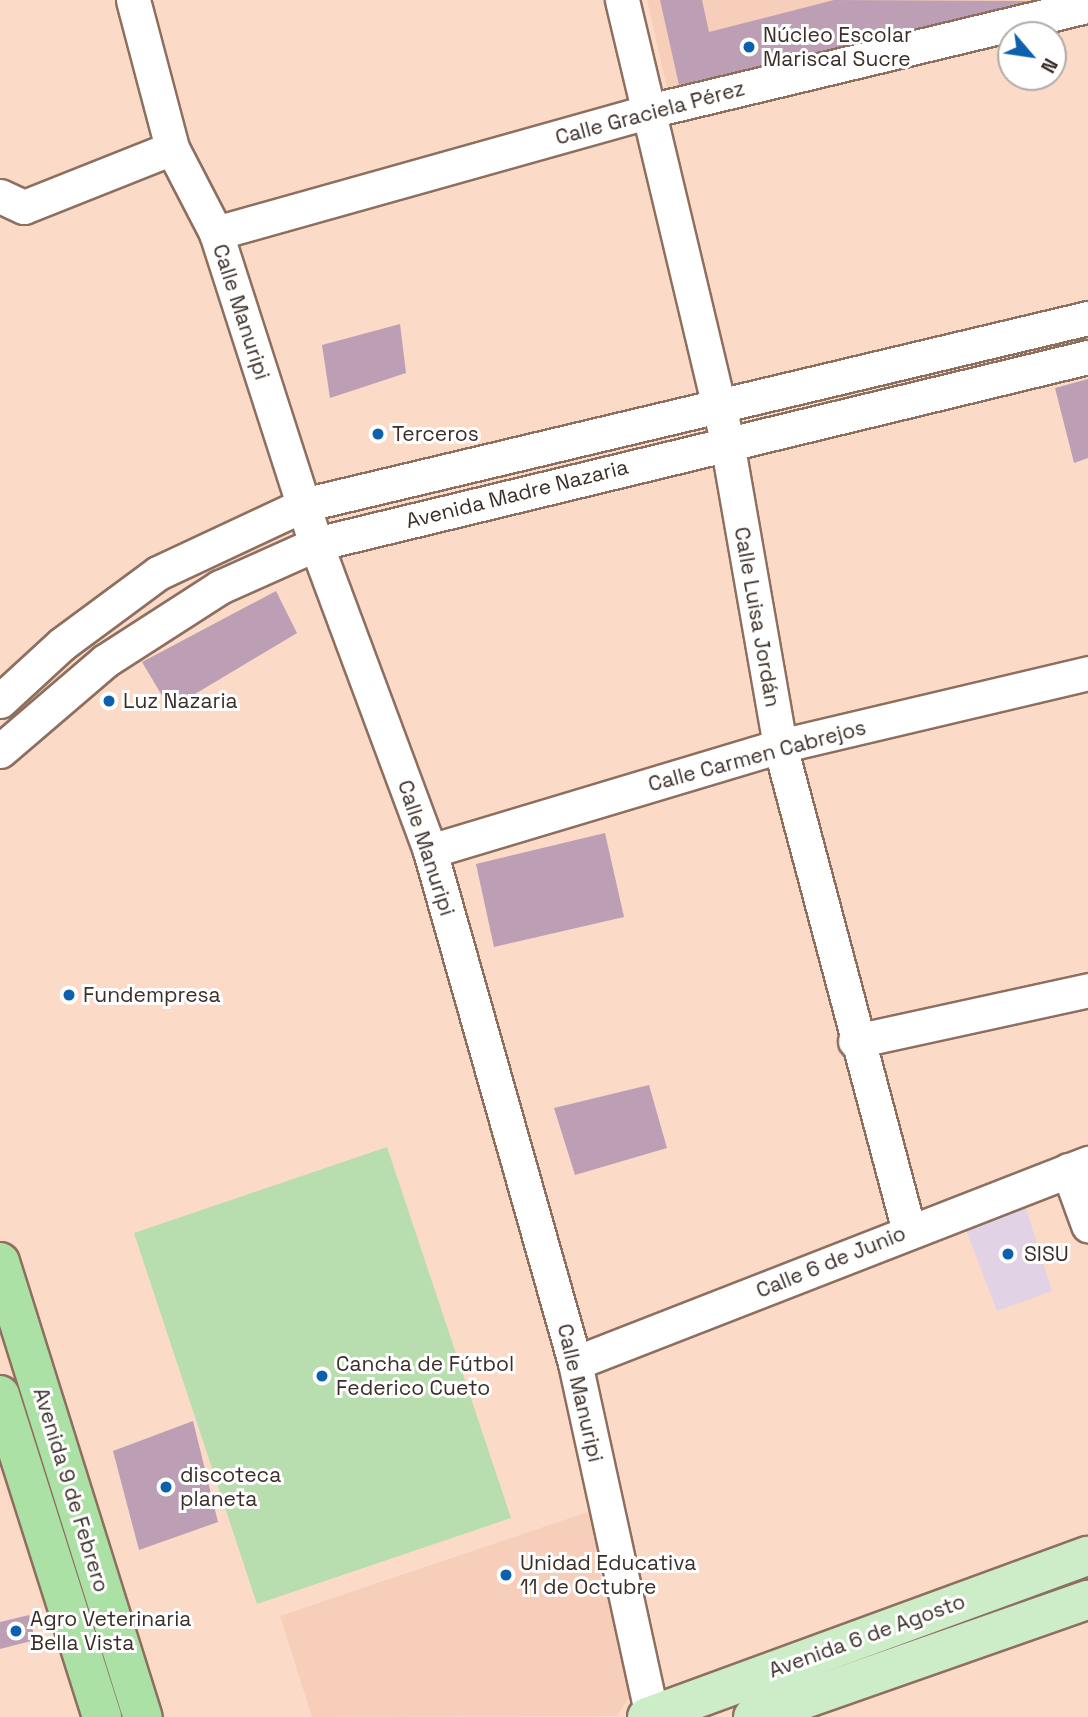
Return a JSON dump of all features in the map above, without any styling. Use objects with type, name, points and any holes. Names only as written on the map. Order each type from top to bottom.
[{"type":"highway","name":"Avenida 9 de Febrero","points":[[0,1262],[143,1717]]},
{"type":"highway","name":"Avenida 9 de Febrero","points":[[0,1395],[102,1717]]},
{"type":"main road","name":"Avenida 6 de Agosto","points":[[650,1716],[1088,1556]]},
{"type":"main road","name":"Avenida 6 de Agosto","points":[[753,1717],[1088,1600]]},
{"type":"street","name":"Calle Manuripi","points":[[133,0],[172,148],[216,233],[316,544],[430,850],[575,1363],[650,1716]]},
{"type":"street","name":"Calle Luisa Jordán","points":[[622,0],[727,442],[780,746],[855,1041],[909,1231]]},
{"type":"street","name":"Calle Graciela Pérez","points":[[216,233],[649,111],[1088,6]]},
{"type":"street","points":[[0,196],[24,207],[172,148]]},
{"type":"street","name":"Avenida Madre Nazaria","points":[[0,701],[62,643],[158,573],[303,505],[1088,318]]},
{"type":"street","name":"Avenida Madre Nazaria","points":[[0,751],[105,661],[220,587],[316,544],[1088,356]]},
{"type":"street","name":"Calle Carmen Cabrejos","points":[[430,850],[780,746],[1088,673]]},
{"type":"street","points":[[855,1041],[1088,990]]},
{"type":"street","points":[[1078,1167],[1088,1225]]},
{"type":"street","name":"Calle 6 de Junio","points":[[575,1363],[1078,1167]]},
{"type":"shaded area","name":"Núcleo Escolar Mariscal Sucre","points":[[647,0],[1039,0],[667,88]]},
{"type":"shaded area","name":"SISU","points":[[1022,1196],[1052,1291],[997,1311],[961,1217]]},
{"type":"shaded area","name":"Unidad Educativa 11 de Octubre","points":[[597,1509],[633,1691],[617,1716],[312,1717],[280,1616]]},
{"type":"green space","name":"Cancha de Fútbol Federico Cueto","points":[[387,1147],[511,1518],[257,1604],[134,1233]]},
{"type":"building","name":"Núcleo Escolar Mariscal Sucre","points":[[660,0],[702,0],[709,32],[834,0],[1035,1],[679,85]]},
{"type":"building","points":[[400,324],[406,373],[330,398],[322,345]]},
{"type":"building","points":[[1088,379],[1088,458],[1074,463],[1055,388]]},
{"type":"building","points":[[276,591],[297,633],[170,709],[142,662]]},
{"type":"building","points":[[605,833],[624,917],[494,947],[476,864]]},
{"type":"building","points":[[649,1085],[667,1148],[575,1175],[554,1108]]},
{"type":"building","name":"discoteca planeta","points":[[193,1421],[218,1522],[139,1550],[113,1451]]},
{"type":"building","name":"Agro Veterinaria Bella Vista","points":[[29,1615],[35,1640],[0,1649],[0,1622]]},
{"type":"place","name":"Núcleo Escolar Mariscal Sucre","points":[[749,47]]},
{"type":"place","name":"Terceros","points":[[378,434]]},
{"type":"place","name":"Luz Nazaria","points":[[109,701]]},
{"type":"place","name":"Fundempresa","points":[[69,995]]},
{"type":"place","name":"SISU","points":[[1008,1254]]},
{"type":"place","name":"Cancha de Fútbol Federico Cueto","points":[[322,1376]]},
{"type":"place","name":"discoteca planeta","points":[[166,1487]]},
{"type":"place","name":"Unidad Educativa 11 de Octubre","points":[[506,1575]]},
{"type":"place","name":"Agro Veterinaria Bella Vista","points":[[16,1631]]}]
